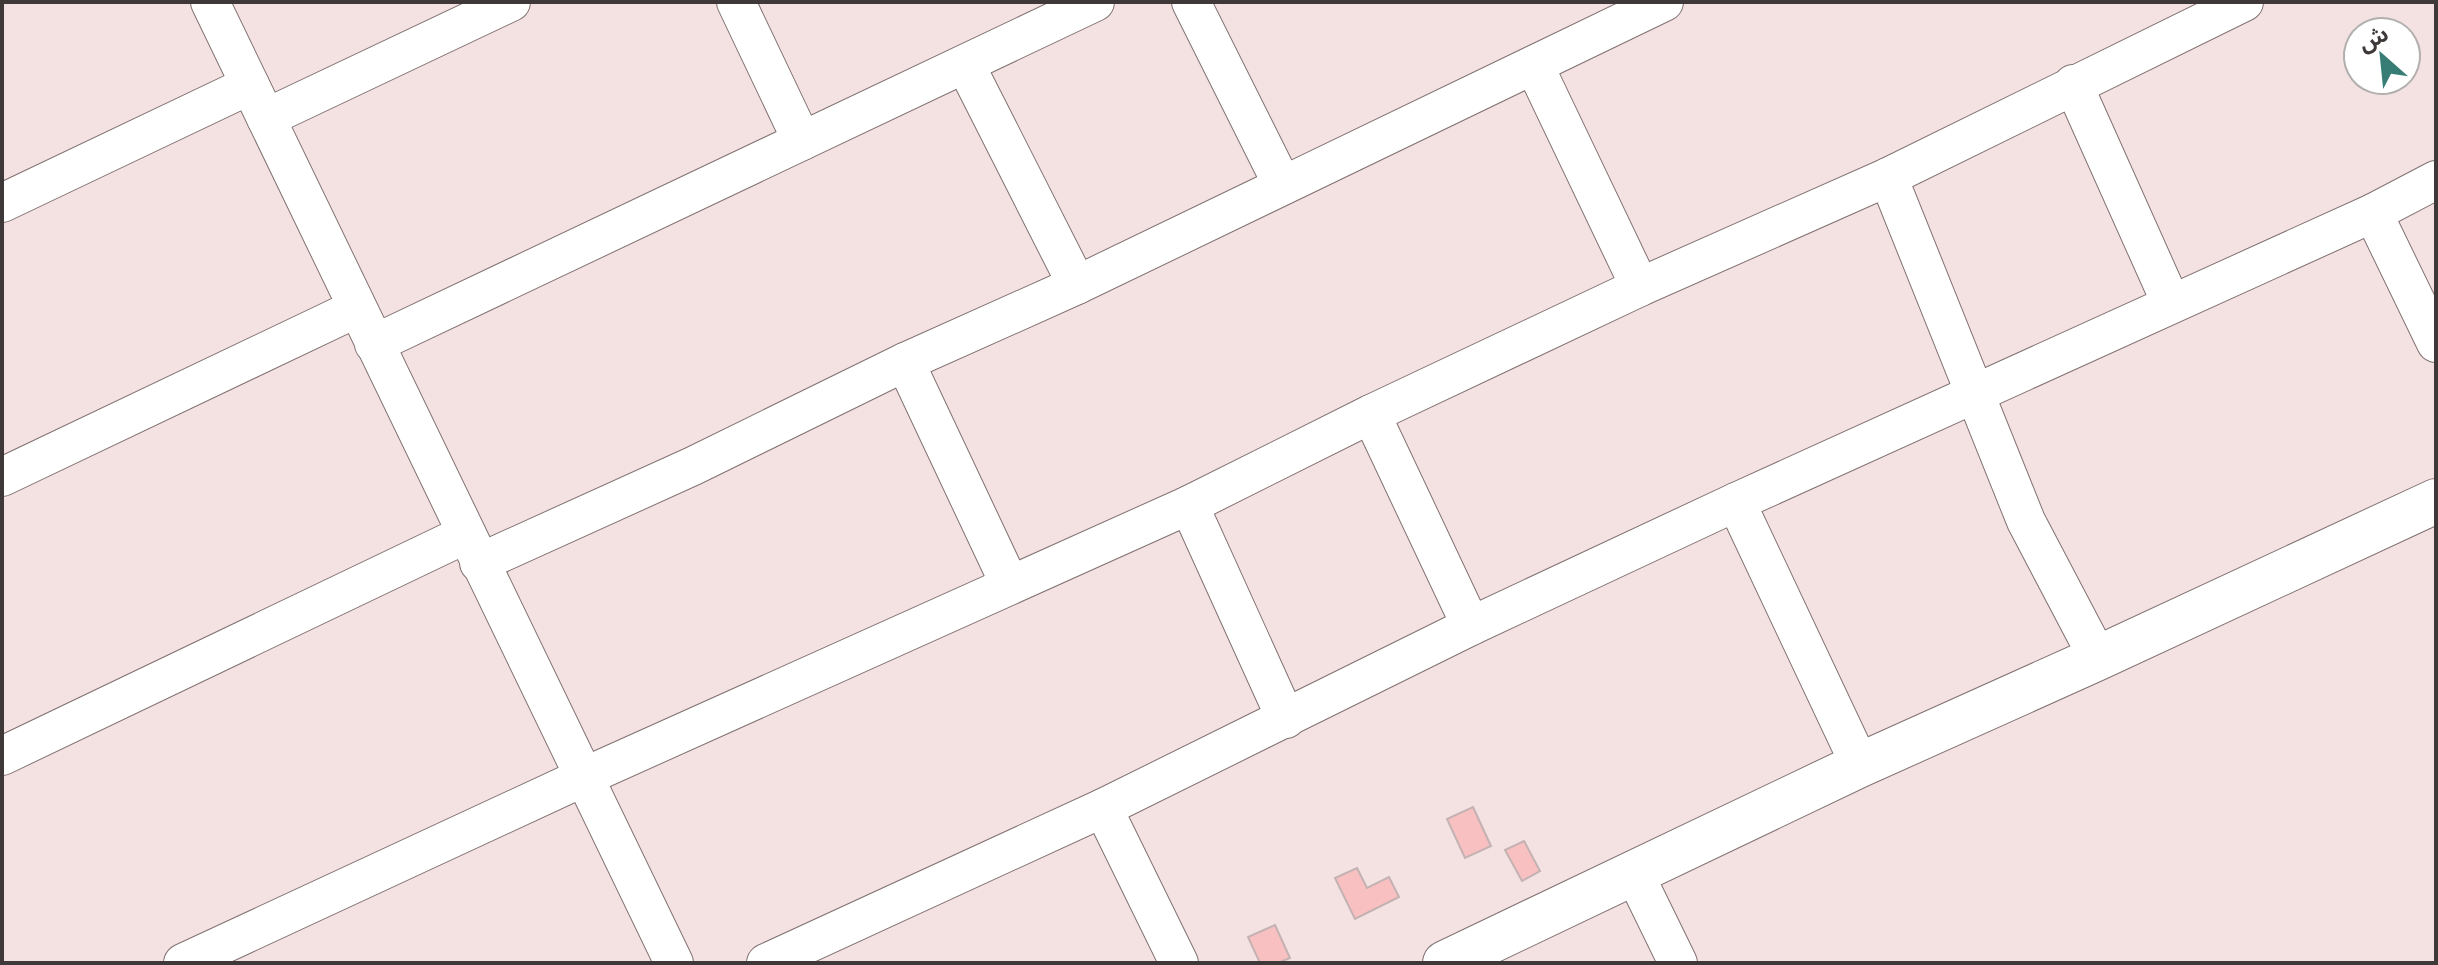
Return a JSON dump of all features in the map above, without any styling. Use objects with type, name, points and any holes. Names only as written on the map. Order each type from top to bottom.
[{"type":"street","points":[[210,2],[674,963]]},
{"type":"street","points":[[266,118],[511,2]]},
{"type":"street","points":[[736,2],[802,141]]},
{"type":"street","points":[[374,344],[1095,2]]},
{"type":"street","points":[[1191,2],[1282,184]]},
{"type":"street","points":[[2,756],[473,548],[693,466],[905,362],[1077,285],[1534,65],[1619,11],[1664,2]]},
{"type":"street","points":[[183,963],[586,776],[1189,505],[1371,414],[1640,287],[1888,177],[2244,2]]},
{"type":"street","points":[[965,64],[1077,285]]},
{"type":"street","points":[[1534,65],[1640,287]]},
{"type":"street","points":[[2073,84],[2171,303]]},
{"type":"street","points":[[2,203],[250,85]]},
{"type":"street","points":[[1888,177],[2026,521],[2098,658]]},
{"type":"street","points":[[766,963],[1103,808],[1471,626],[1976,392],[2373,213],[2436,180]]},
{"type":"street","points":[[2373,213],[2436,343]]},
{"type":"street","points":[[2,477],[357,308]]},
{"type":"street","points":[[905,362],[1010,585]]},
{"type":"street","points":[[1371,414],[1471,626]]},
{"type":"street","points":[[1736,502],[1860,765]]},
{"type":"street","points":[[1189,505],[1286,719]]},
{"type":"street","points":[[1445,963],[1860,765],[2433,508]]},
{"type":"street","points":[[1103,808],[1179,963]]},
{"type":"street","points":[[1634,873],[1678,963]]},
{"type":"building","points":[[1473,807],[1491,846],[1465,858],[1447,819]]},
{"type":"building","points":[[1524,841],[1540,871],[1522,881],[1505,850]]},
{"type":"building","points":[[1357,868],[1367,888],[1389,877],[1399,897],[1355,919],[1335,878]]},
{"type":"building","points":[[1275,925],[1290,958],[1278,963],[1260,963],[1248,937]]}]
